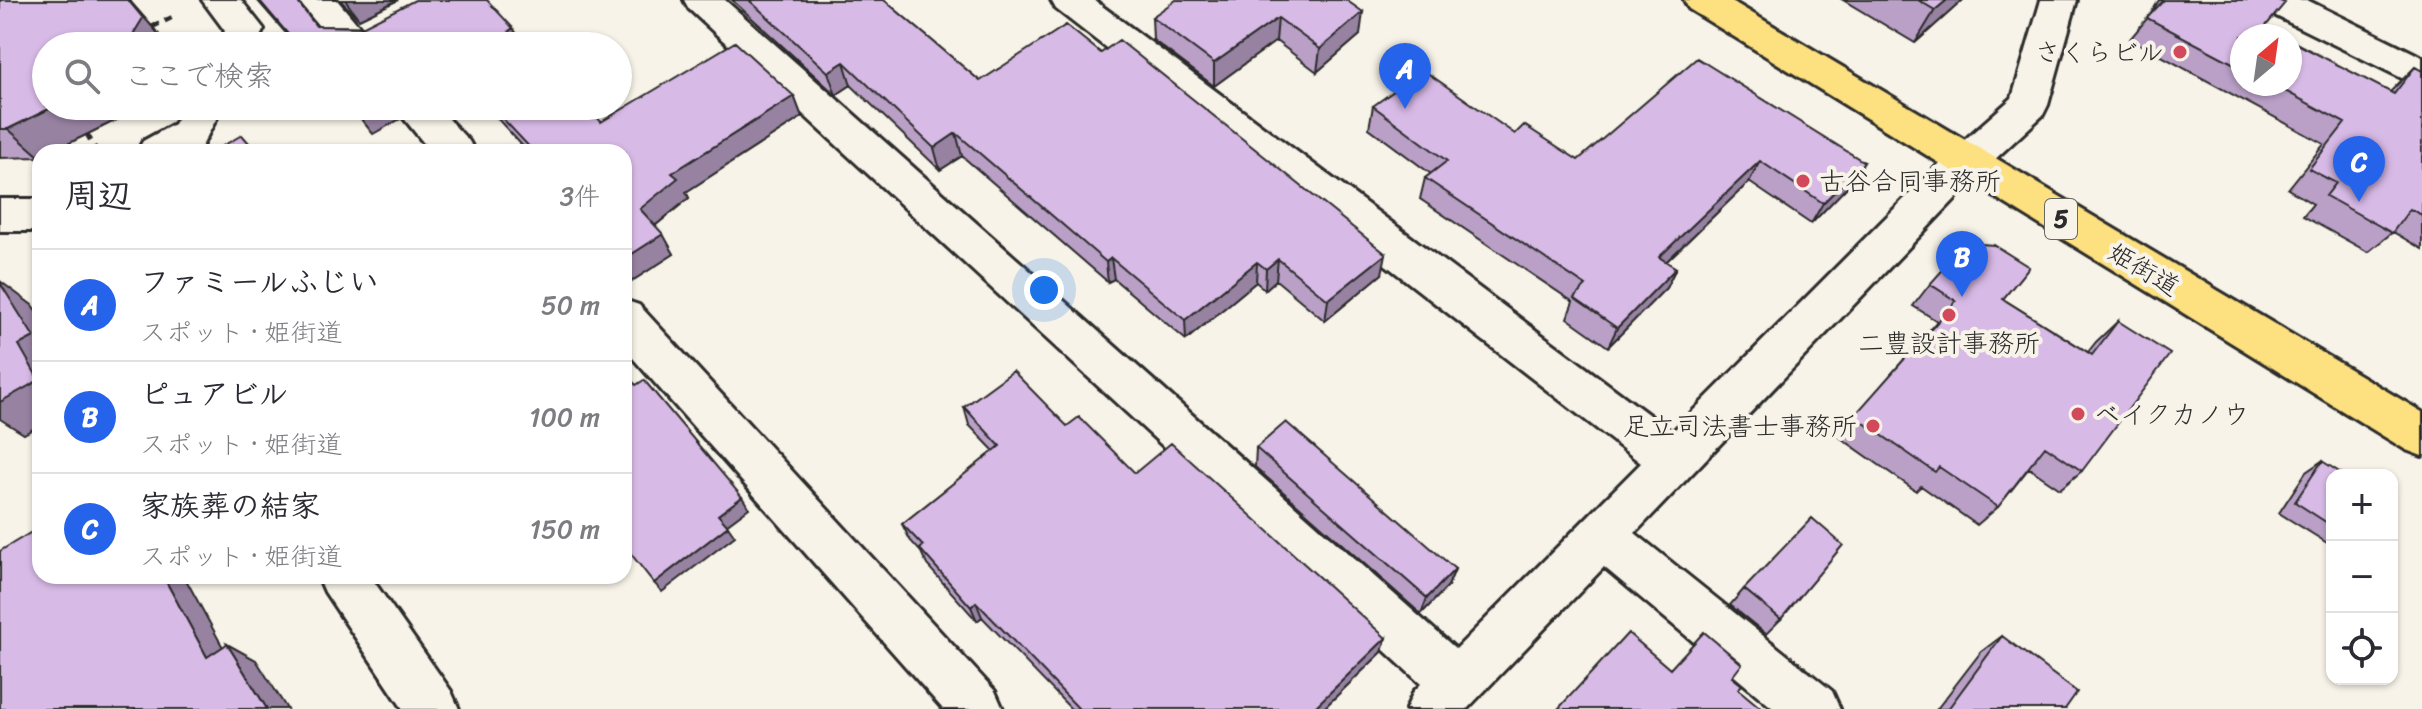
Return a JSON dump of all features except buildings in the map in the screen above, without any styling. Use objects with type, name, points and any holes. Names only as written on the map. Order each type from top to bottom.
[{"type":"main road","name":"姫街道","points":[[1702,0],[2422,436]]},
{"type":"street","points":[[316,0],[355,32]]},
{"type":"street","points":[[702,0],[1444,696],[1966,162],[2029,105],[2059,0]]},
{"type":"street","points":[[1069,0],[1673,460]]},
{"type":"street","points":[[2275,0],[2422,74]]},
{"type":"street","points":[[210,1],[245,29],[243,32]]},
{"type":"street","points":[[172,144],[188,135],[196,120]]},
{"type":"street","points":[[426,120],[448,144]]},
{"type":"street","points":[[0,215],[32,215]]},
{"type":"street","points":[[632,327],[977,709]]},
{"type":"street","points":[[1600,534],[1814,709]]},
{"type":"street","points":[[347,584],[433,709]]},
{"type":"path","points":[[87,134],[93,144]]},
{"type":"place","name":"さくらビル","points":[[2180,52]]},
{"type":"place","name":"ファミールふじい","points":[[1405,109]]},
{"type":"place","name":"古谷合同事務所","points":[[1803,181]]},
{"type":"place","name":"家族葬の結家","points":[[2359,202]]},
{"type":"place","name":"ピュアビル","points":[[1962,297]]},
{"type":"place","name":"二豊設計事務所","points":[[1949,315]]},
{"type":"place","name":"ベイクカノウ","points":[[2078,414]]},
{"type":"place","name":"足立司法書士事務所","points":[[1873,426]]}]
